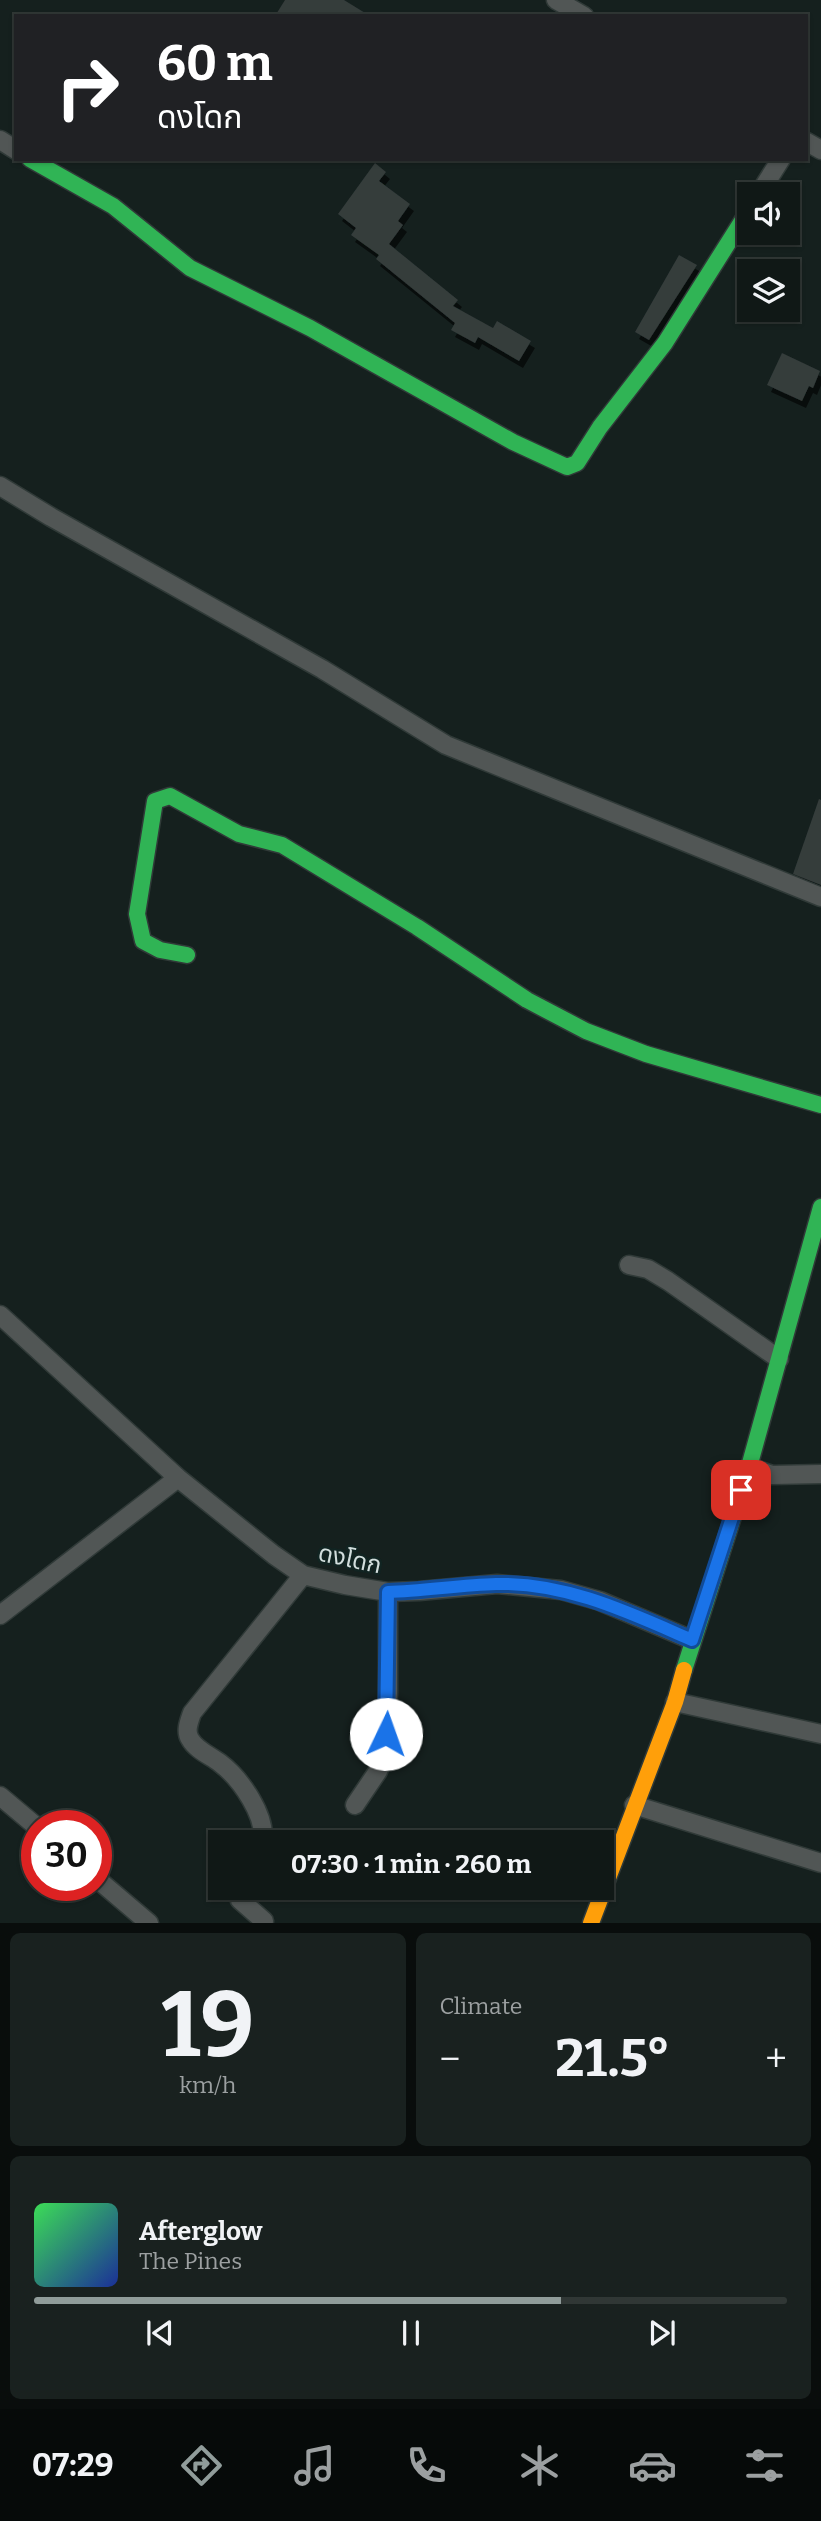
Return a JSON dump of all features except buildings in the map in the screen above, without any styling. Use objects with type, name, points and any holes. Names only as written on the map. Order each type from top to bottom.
[{"type":"street","points":[[556,0],[580,14]]},
{"type":"street","points":[[34,161],[113,206],[190,268],[310,328],[513,442],[567,467],[578,463],[600,427],[664,343],[737,229]]},
{"type":"street","points":[[767,182],[780,161]]},
{"type":"street","points":[[0,485],[51,517],[322,669],[446,745],[821,897]]},
{"type":"street","points":[[187,955],[160,950],[143,941],[137,914],[150,825],[155,802],[162,797],[170,796],[239,835],[282,845],[417,927],[527,1000],[586,1031],[646,1054],[821,1105]]},
{"type":"street","points":[[591,1923],[675,1702],[692,1640],[749,1467],[821,1207]]},
{"type":"street","points":[[629,1265],[648,1269],[668,1281],[779,1359]]},
{"type":"street","name":"ดงโดก","points":[[0,1315],[178,1478],[303,1575],[388,1592],[497,1584],[561,1590],[600,1601],[692,1640]]},
{"type":"street","points":[[749,1467],[772,1475],[821,1474]]},
{"type":"street","points":[[0,1615],[178,1478]]},
{"type":"street","points":[[263,1830],[242,1784],[223,1765],[195,1745],[189,1738],[187,1728],[192,1713],[303,1575]]},
{"type":"street","points":[[355,1805],[378,1771],[385,1754],[388,1592]]},
{"type":"street","points":[[675,1702],[821,1734]]},
{"type":"street","points":[[0,1796],[21,1814]]},
{"type":"street","points":[[634,1805],[821,1863]]},
{"type":"street","points":[[112,1892],[149,1923]]},
{"type":"street","points":[[240,1900],[264,1922]]},
{"type":"traffic: fast","points":[[34,161],[113,206],[190,268],[310,328],[513,442],[567,467],[577,463],[600,427],[665,343],[737,229]]},
{"type":"traffic: fast","points":[[187,955],[160,950],[143,941],[137,914],[155,801],[170,796],[239,834],[282,845],[417,927],[527,1000],[586,1031],[646,1054],[821,1105]]},
{"type":"traffic: fast","points":[[684,1670],[749,1467],[821,1207]]},
{"type":"traffic: slow","points":[[591,1923],[675,1702],[684,1670]]},
{"type":"route","points":[[386,1734],[388,1592],[497,1584],[561,1590],[600,1601],[692,1640],[741,1490]]}]
